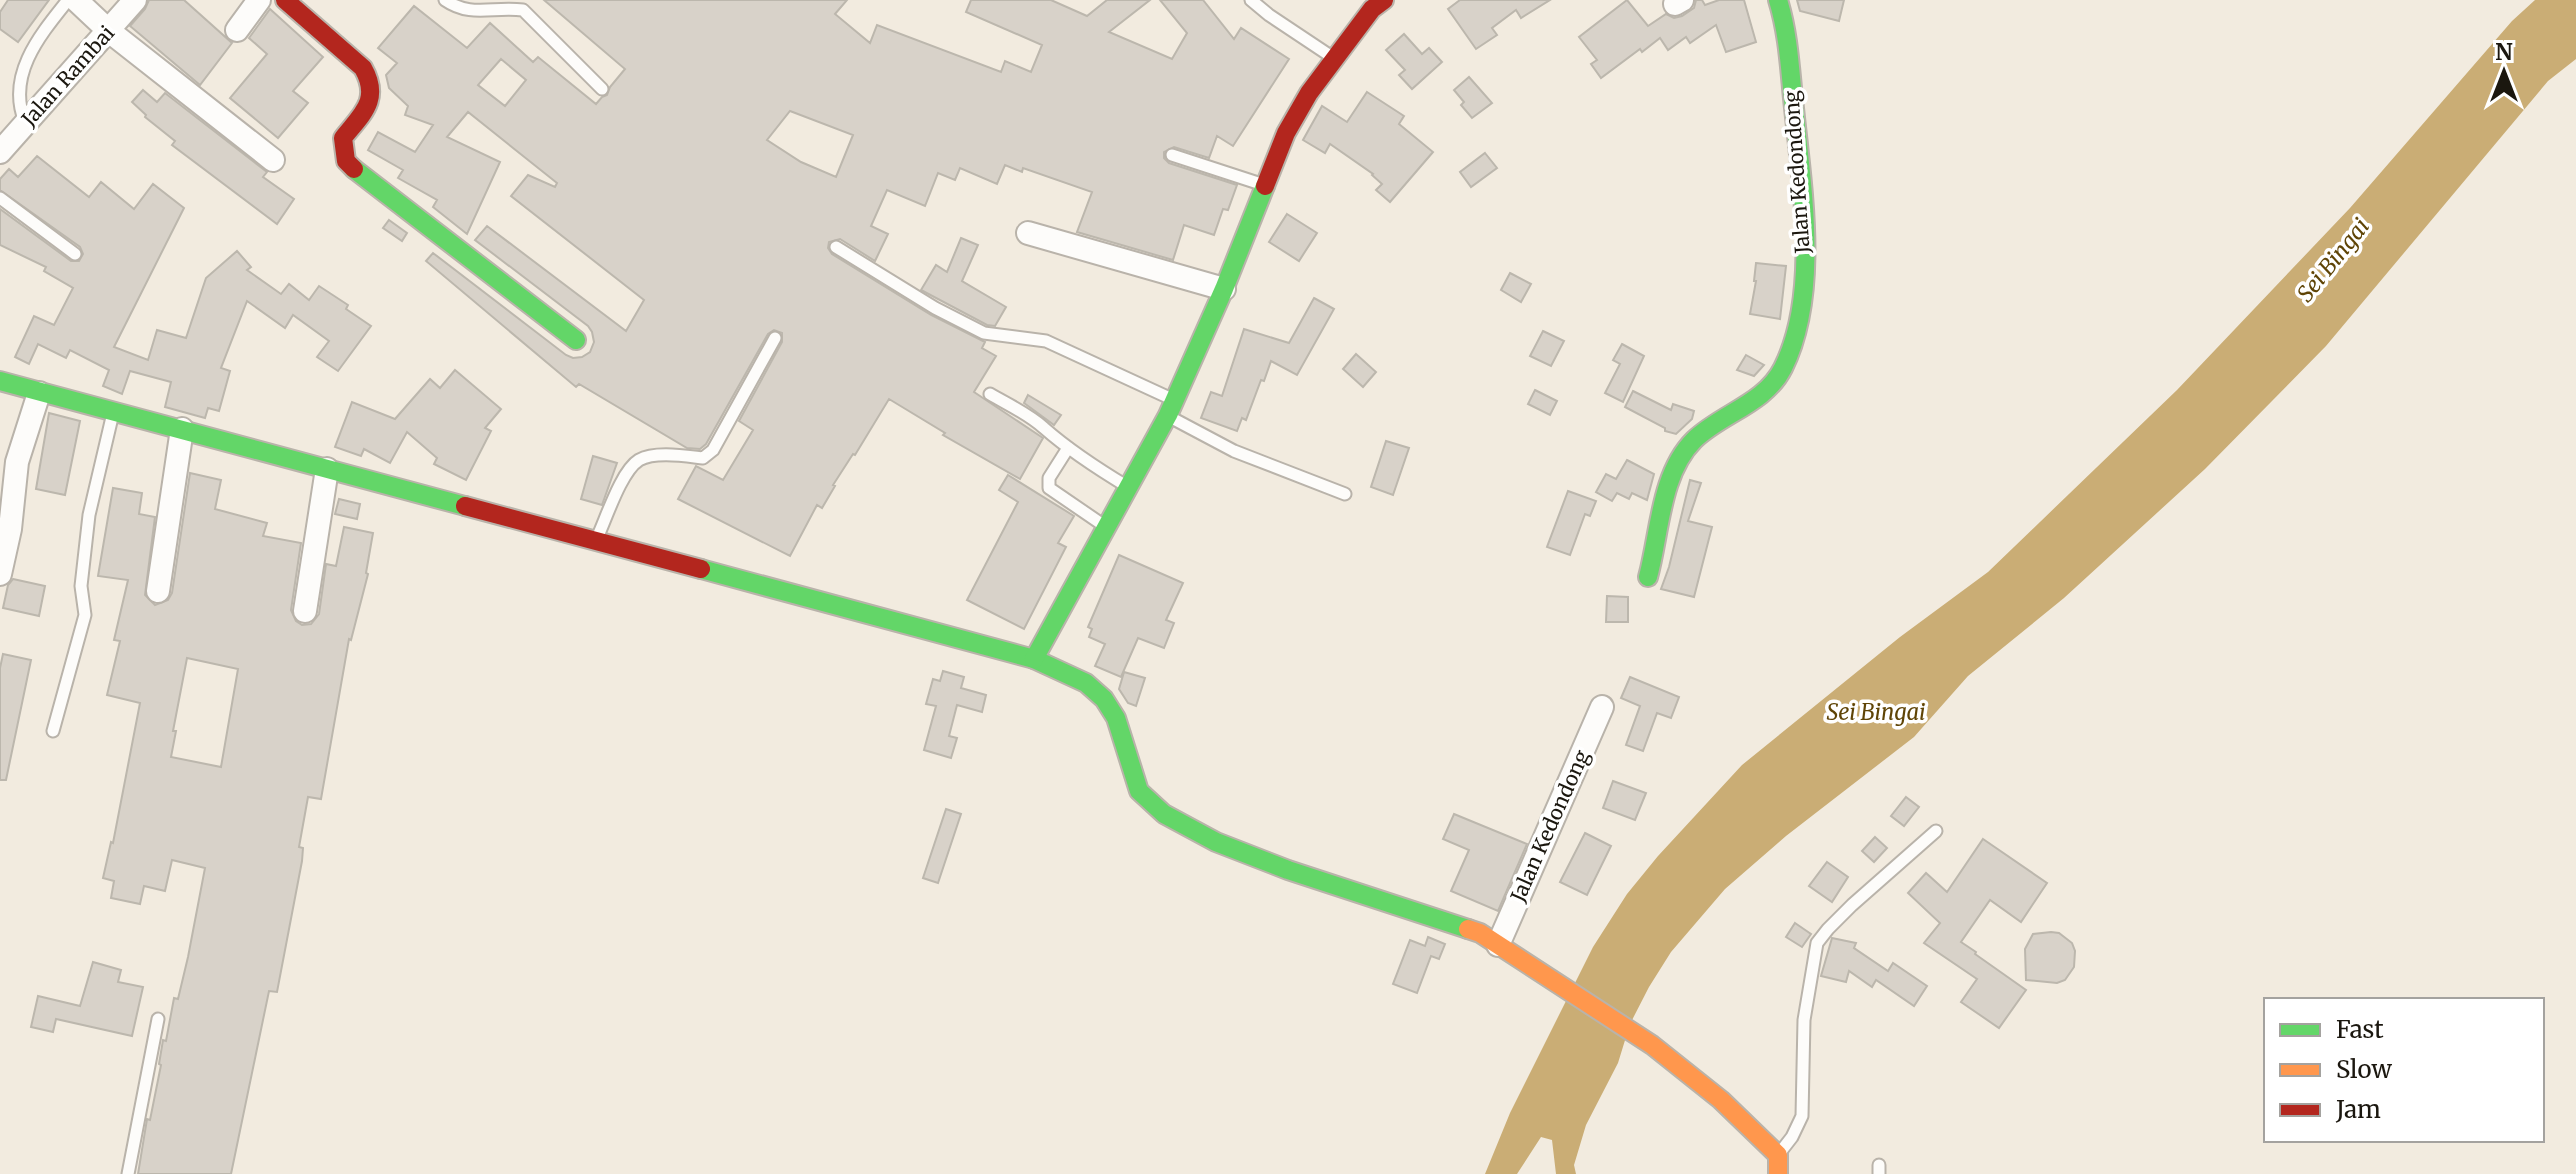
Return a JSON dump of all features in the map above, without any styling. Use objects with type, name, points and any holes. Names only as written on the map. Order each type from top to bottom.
[{"type":"street","points":[[76,0],[109,31],[273,160]]},
{"type":"street","name":"Jalan Rambai","points":[[0,152],[135,0]]},
{"type":"street","points":[[237,30],[259,0]]},
{"type":"street","points":[[285,0],[363,68],[372,80],[372,99],[343,138],[346,161],[576,340]]},
{"type":"street","points":[[1034,659],[1171,408],[1294,120],[1309,93],[1372,9],[1384,0]]},
{"type":"street","name":"Jalan Kedondong","points":[[1648,577],[1672,478],[1684,453],[1705,432],[1737,413],[1769,388],[1783,369],[1793,339],[1802,279],[1804,222],[1790,71],[1783,15],[1778,0]]},
{"type":"street","points":[[1028,233],[1224,289]]},
{"type":"street","points":[[1,385],[182,429],[1034,659],[1086,683],[1104,699],[1116,718],[1139,791],[1164,814],[1216,842],[1327,884],[1480,933],[1652,1045],[1721,1100],[1778,1164]]},
{"type":"street","points":[[0,574],[10,529],[17,462],[39,393]]},
{"type":"street","points":[[158,591],[182,429]]},
{"type":"street","points":[[305,611],[327,469]]},
{"type":"street","name":"Jalan Kedondong","points":[[1508,951],[1602,707]]},
{"type":"lane","points":[[25,122],[18,92],[23,69],[31,50],[68,0]]},
{"type":"lane","points":[[445,0],[455,7],[476,12],[505,8],[523,10],[602,89]]},
{"type":"lane","points":[[1251,0],[1336,59]]},
{"type":"lane","points":[[1172,155],[1264,185]]},
{"type":"lane","points":[[0,198],[75,254]]},
{"type":"lane","points":[[836,247],[935,308],[984,333],[1046,341],[1171,408],[1234,451],[1345,494]]},
{"type":"lane","points":[[596,543],[632,466],[652,456],[703,458],[713,450],[775,338]]},
{"type":"lane","points":[[990,394],[1129,487]]},
{"type":"lane","points":[[53,731],[85,615],[81,586],[89,515],[113,413]]},
{"type":"lane","points":[[1068,448],[1049,478],[1049,488],[1107,527]]},
{"type":"lane","points":[[1778,1164],[1802,1116],[1804,1020],[1817,943],[1852,905],[1936,831]]},
{"type":"lane","points":[[128,1174],[158,1019]]},
{"type":"water","name":"Sei Bingai","points":[[2535,0],[2576,0],[2576,59],[2548,81],[2326,346],[2205,469],[2064,598],[1968,676],[1914,737],[1786,836],[1725,889],[1671,952],[1649,987],[1630,1024],[1618,1063],[1586,1125],[1574,1165],[1576,1174],[1556,1174],[1552,1140],[1541,1137],[1517,1174],[1485,1174],[1510,1113],[1593,947],[1627,894],[1658,856],[1742,765],[1900,637],[1988,572],[2177,390],[2350,208],[2512,21]]},
{"type":"building","points":[[8,0],[49,0],[18,42],[0,29],[0,12]]},
{"type":"building","points":[[149,0],[184,0],[232,43],[200,85],[130,26]]},
{"type":"building","points":[[544,0],[847,0],[835,14],[870,43],[877,25],[1001,72],[1005,61],[1031,72],[1042,45],[966,12],[971,0],[1051,0],[1087,16],[1107,0],[1150,0],[1109,32],[1172,59],[1187,33],[1160,0],[1203,0],[1234,39],[1241,28],[1289,59],[1233,146],[1217,136],[1209,158],[1174,147],[1164,152],[1164,158],[1169,163],[1237,185],[1228,210],[1223,209],[1214,235],[1184,225],[1173,260],[1077,232],[1092,192],[1023,168],[1022,172],[1005,165],[997,184],[960,168],[955,180],[938,173],[925,206],[887,190],[871,226],[888,234],[875,261],[840,239],[829,242],[828,248],[832,254],[931,315],[985,342],[982,348],[996,356],[974,392],[1043,438],[1020,479],[943,435],[945,433],[889,399],[833,485],[822,508],[817,505],[790,556],[678,499],[696,466],[723,480],[753,430],[739,421],[782,342],[782,333],[774,330],[768,334],[706,444],[700,449],[687,448],[579,384],[576,387],[426,261],[433,253],[566,355],[582,357],[590,352],[594,342],[588,326],[475,240],[487,226],[626,331],[644,300],[511,196],[528,175],[555,187],[557,183],[468,112],[447,137],[500,162],[467,234],[433,207],[437,200],[398,178],[403,170],[368,150],[378,132],[415,152],[433,125],[405,115],[408,106],[389,88],[386,75],[397,63],[378,48],[414,6],[467,48],[490,23],[533,62],[538,57],[596,104],[607,95],[625,69]],"holes":[[[501,59],[526,80],[505,106],[478,85]],[[790,111],[853,135],[836,177],[801,162],[767,140]]]},
{"type":"building","points":[[1460,0],[1550,0],[1521,18],[1516,10],[1492,28],[1497,35],[1476,49],[1448,9]]},
{"type":"building","points":[[1627,0],[1648,26],[1666,14],[1674,18],[1682,16],[1694,8],[1696,0],[1702,0],[1705,5],[1719,0],[1744,0],[1756,42],[1726,52],[1716,25],[1690,43],[1686,37],[1668,50],[1660,38],[1601,78],[1591,64],[1597,60],[1579,37]]},
{"type":"building","points":[[1797,0],[1844,0],[1839,21],[1800,11]]},
{"type":"building","points":[[270,9],[323,57],[293,91],[308,103],[278,138],[230,98],[267,54],[249,38]]},
{"type":"building","points":[[1404,34],[1422,54],[1429,48],[1442,62],[1412,89],[1399,75],[1405,70],[1386,50]]},
{"type":"building","points":[[1469,77],[1492,103],[1472,118],[1454,90]]},
{"type":"building","points":[[143,90],[157,102],[165,93],[267,172],[263,177],[294,199],[277,224],[172,145],[175,141],[132,102]]},
{"type":"building","points":[[1367,92],[1404,116],[1399,124],[1433,152],[1390,202],[1376,190],[1382,184],[1373,174],[1330,144],[1325,153],[1303,140],[1322,106],[1347,122]]},
{"type":"building","points":[[1485,153],[1497,168],[1471,187],[1460,172]]},
{"type":"building","points":[[37,156],[89,197],[101,182],[134,209],[153,184],[184,208],[114,347],[148,360],[157,330],[186,338],[206,278],[237,251],[251,267],[247,270],[281,294],[289,284],[309,300],[319,286],[348,305],[346,309],[371,326],[338,371],[317,357],[329,341],[293,315],[285,328],[247,301],[221,368],[230,371],[219,411],[208,408],[205,418],[165,407],[171,382],[130,371],[122,394],[103,386],[109,370],[70,350],[66,358],[38,344],[29,364],[15,357],[34,316],[54,325],[73,288],[44,271],[46,267],[0,245],[0,209],[71,261],[79,261],[83,254],[80,247],[0,190],[0,179],[9,169],[18,177]]},
{"type":"building","points":[[1287,214],[1317,233],[1299,261],[1269,242]]},
{"type":"building","points":[[389,220],[407,233],[402,241],[383,228]]},
{"type":"building","points":[[961,238],[978,245],[962,281],[1006,307],[995,326],[987,325],[921,290],[936,265],[947,272]]},
{"type":"building","points":[[1756,263],[1786,266],[1780,319],[1750,314]]},
{"type":"building","points":[[1510,273],[1531,284],[1521,302],[1501,290]]},
{"type":"building","points":[[1314,298],[1334,309],[1297,375],[1271,361],[1246,420],[1242,418],[1237,431],[1201,418],[1211,392],[1222,396],[1244,329],[1289,343]]},
{"type":"building","points":[[1543,331],[1564,341],[1551,366],[1530,356]]},
{"type":"building","points":[[1622,344],[1644,356],[1623,402],[1605,393],[1620,364],[1613,360]]},
{"type":"building","points":[[1356,354],[1376,372],[1363,387],[1343,369]]},
{"type":"building","points":[[1746,355],[1764,365],[1754,376],[1737,370]]},
{"type":"building","points":[[455,370],[501,409],[485,428],[491,431],[466,480],[434,464],[437,458],[407,432],[390,463],[364,449],[361,456],[335,447],[352,402],[395,419],[430,379],[440,388]]},
{"type":"building","points":[[1535,390],[1557,401],[1550,415],[1528,404]]},
{"type":"building","points":[[1633,391],[1671,410],[1673,404],[1694,411],[1692,419],[1676,434],[1665,431],[1665,428],[1625,407]]},
{"type":"building","points":[[1028,395],[1061,415],[1054,425],[1024,403]]},
{"type":"building","points":[[49,413],[80,421],[65,495],[36,489]]},
{"type":"building","points":[[1386,441],[1409,448],[1393,495],[1371,487]]},
{"type":"building","points":[[593,456],[617,463],[602,505],[581,499]]},
{"type":"building","points":[[1627,460],[1654,474],[1647,500],[1632,493],[1629,499],[1617,493],[1612,501],[1596,492],[1606,474],[1616,479]]},
{"type":"building","points":[[190,473],[221,480],[215,509],[267,523],[263,536],[301,543],[291,610],[296,621],[302,625],[311,624],[319,614],[326,564],[336,566],[344,527],[373,533],[368,574],[349,639],[321,799],[308,797],[299,847],[303,848],[302,861],[277,992],[269,991],[231,1174],[138,1174],[147,1119],[150,1120],[161,1065],[163,1040],[166,1041],[174,998],[178,999],[205,868],[172,860],[165,891],[144,886],[140,904],[111,898],[114,881],[103,878],[113,843],[140,703],[107,695],[120,641],[114,640],[128,580],[98,576],[113,488],[142,493],[139,514],[155,517],[145,595],[155,605],[168,600],[172,593]],"holes":[[[187,658],[238,669],[221,767],[171,757]]]},
{"type":"building","points":[[1008,475],[1074,516],[1058,543],[1066,547],[1024,629],[967,600],[1018,502],[999,490]]},
{"type":"building","points":[[1690,480],[1701,483],[1688,521],[1712,527],[1694,597],[1661,589]]},
{"type":"building","points":[[1568,491],[1596,501],[1590,516],[1585,514],[1570,555],[1547,547]]},
{"type":"building","points":[[339,499],[360,504],[357,519],[335,514]]},
{"type":"building","points":[[1119,555],[1183,583],[1166,620],[1174,623],[1164,648],[1138,638],[1121,677],[1095,666],[1105,644],[1089,637],[1092,629],[1088,627]]},
{"type":"building","points":[[13,579],[45,586],[39,616],[3,608],[8,585]]},
{"type":"building","points":[[1607,596],[1628,597],[1628,622],[1606,622]]},
{"type":"building","points":[[3,654],[31,660],[6,780],[0,780],[0,668]]},
{"type":"building","points":[[943,671],[964,677],[961,688],[986,695],[982,712],[957,705],[949,736],[957,738],[951,758],[924,750],[936,706],[926,704],[933,679],[940,681]]},
{"type":"building","points":[[1124,672],[1145,678],[1136,706],[1128,703],[1119,689]]},
{"type":"building","points":[[1630,677],[1679,697],[1671,718],[1657,713],[1643,751],[1626,745],[1640,706],[1621,698]]},
{"type":"building","points":[[1613,781],[1646,793],[1635,820],[1603,808]]},
{"type":"building","points":[[1906,797],[1919,807],[1904,826],[1891,816]]},
{"type":"building","points":[[946,809],[961,814],[938,883],[923,878]]},
{"type":"building","points":[[1454,814],[1527,844],[1498,911],[1451,891],[1469,850],[1443,839]]},
{"type":"building","points":[[1585,833],[1611,846],[1587,895],[1560,882]]},
{"type":"building","points":[[1875,837],[1887,848],[1874,862],[1862,851]]},
{"type":"building","points":[[1983,839],[2047,883],[2021,922],[1990,900],[1961,942],[2026,990],[1999,1028],[1961,1002],[1977,979],[1924,943],[1940,923],[1908,893],[1926,873],[1947,892]]},
{"type":"building","points":[[1827,862],[1848,877],[1832,902],[1809,886]]},
{"type":"building","points":[[1795,923],[1811,934],[1802,947],[1786,937]]},
{"type":"building","points":[[2059,933],[2072,943],[2074,967],[2065,980],[2057,983],[2026,980],[2025,949],[2033,934]]},
{"type":"building","points":[[1428,937],[1445,944],[1439,959],[1431,956],[1417,993],[1393,984],[1410,940],[1425,946]]},
{"type":"building","points":[[1832,938],[1856,943],[1854,948],[1888,971],[1893,963],[1927,986],[1914,1006],[1876,980],[1872,987],[1849,971],[1846,982],[1821,976]]},
{"type":"building","points":[[93,962],[121,970],[118,982],[143,987],[132,1036],[56,1019],[53,1032],[31,1027],[38,996],[80,1006]]},
{"type":"traffic: fast","points":[[1648,577],[1668,487],[1683,454],[1705,431],[1765,391],[1783,368],[1794,339],[1805,274],[1804,205],[1789,54],[1778,0]]},
{"type":"traffic: fast","points":[[354,169],[576,340]]},
{"type":"traffic: fast","points":[[1034,659],[1168,415],[1224,289],[1265,186]]},
{"type":"traffic: fast","points":[[0,381],[465,506]]},
{"type":"traffic: fast","points":[[701,569],[1034,659],[1086,683],[1104,699],[1116,718],[1139,791],[1164,814],[1216,842],[1288,870],[1468,929]]},
{"type":"traffic: slow","points":[[1468,929],[1480,933],[1652,1045],[1721,1100],[1778,1155],[1778,1174]]},
{"type":"traffic: jam","points":[[285,0],[363,68],[368,79],[370,98],[367,106],[343,138],[346,161],[354,169]]},
{"type":"traffic: jam","points":[[1265,186],[1286,133],[1309,93],[1372,9],[1384,0]]},
{"type":"traffic: jam","points":[[465,506],[701,569]]}]
